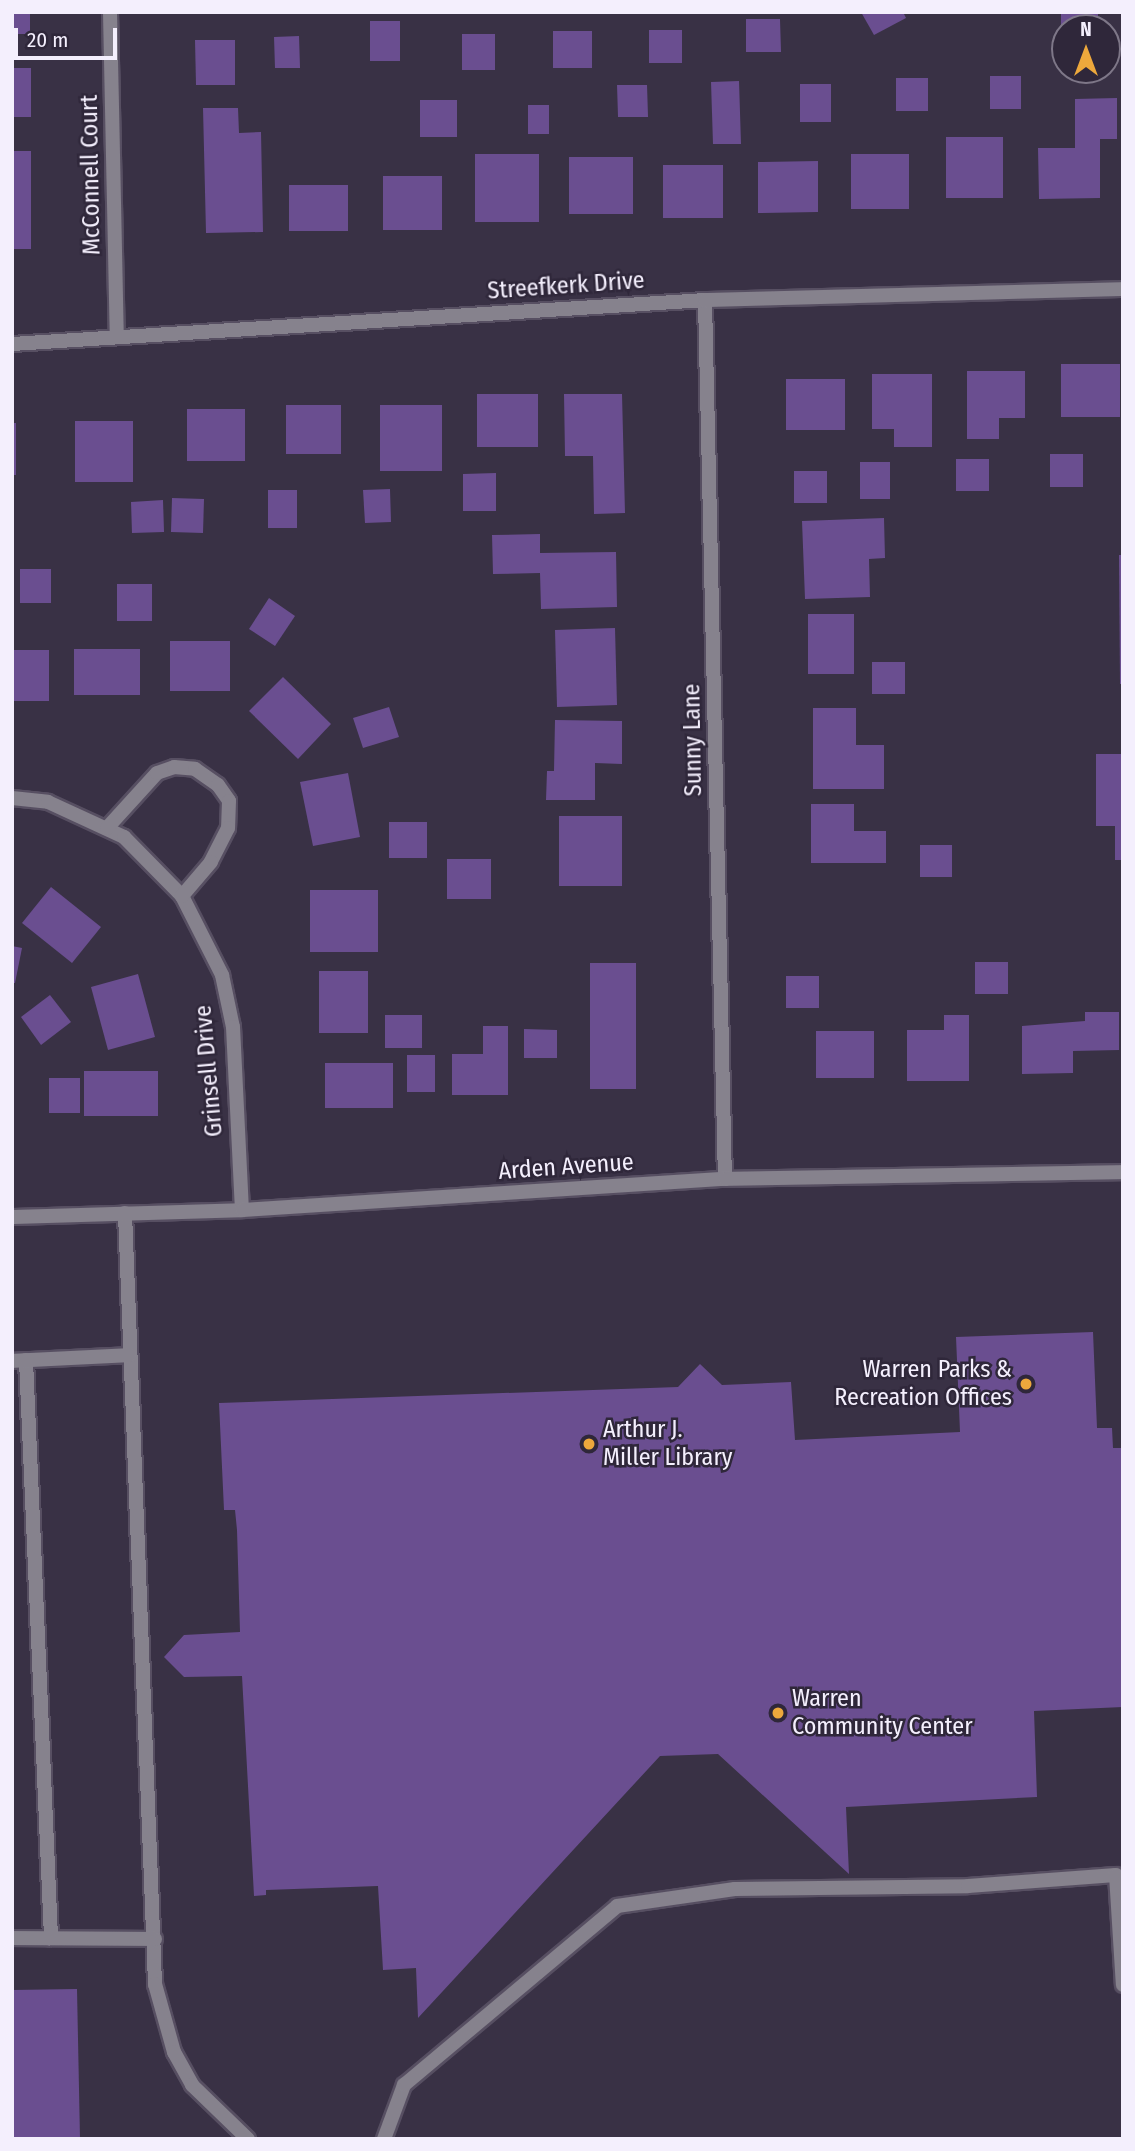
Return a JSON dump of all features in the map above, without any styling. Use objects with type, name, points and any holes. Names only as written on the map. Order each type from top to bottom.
[{"type":"street","name":"McConnell Court","points":[[110,12],[117,337]]},
{"type":"street","name":"Streefkerk Drive","points":[[12,344],[705,300],[1123,289]]},
{"type":"street","name":"Sunny Lane","points":[[705,300],[725,1179]]},
{"type":"street","points":[[107,828],[157,773],[174,767],[195,769],[218,785],[229,801],[228,828],[211,862],[182,896]]},
{"type":"street","name":"Grinsell Drive","points":[[12,798],[48,802],[107,828],[153,863],[182,896],[222,975],[233,1027],[242,1210]]},
{"type":"street","name":"Arden Avenue","points":[[12,1217],[242,1210],[725,1179],[1123,1172]]},
{"type":"street","points":[[125,1213],[155,1984],[174,2052],[192,2085],[248,2139]]},
{"type":"street","points":[[51,1938],[19,1361],[130,1355]]},
{"type":"street","points":[[384,2139],[404,2085],[617,1906],[735,1889],[968,1886],[1116,1875],[1123,1985]]},
{"type":"street","points":[[12,1938],[155,1939]]},
{"type":"building","points":[[12,12],[30,12],[30,34],[12,34]]},
{"type":"building","points":[[861,12],[903,12],[906,18],[874,35]]},
{"type":"building","points":[[1061,12],[1098,12],[1098,14]]},
{"type":"building","points":[[746,19],[780,19],[781,52],[746,52]]},
{"type":"building","points":[[370,21],[400,21],[400,61],[370,61]]},
{"type":"building","points":[[649,30],[682,30],[682,63],[649,63]]},
{"type":"building","points":[[553,31],[592,31],[592,68],[553,68]]},
{"type":"building","points":[[462,34],[495,34],[495,70],[462,70]]},
{"type":"building","points":[[299,36],[300,68],[275,68],[274,37]]},
{"type":"building","points":[[195,40],[235,40],[235,85],[196,85]]},
{"type":"building","points":[[12,68],[31,68],[31,117],[12,117]]},
{"type":"building","points":[[990,76],[1021,76],[1021,109],[990,109]]},
{"type":"building","points":[[896,78],[928,78],[928,111],[896,111]]},
{"type":"building","points":[[739,81],[741,144],[713,144],[711,82]]},
{"type":"building","points":[[800,84],[831,84],[831,122],[800,122]]},
{"type":"building","points":[[617,85],[647,85],[648,117],[618,117]]},
{"type":"building","points":[[1117,98],[1117,139],[1100,139],[1100,198],[1039,199],[1038,148],[1075,148],[1075,99]]},
{"type":"building","points":[[420,100],[457,100],[457,137],[420,137]]},
{"type":"building","points":[[528,105],[549,105],[549,134],[528,134]]},
{"type":"building","points":[[203,108],[238,108],[239,133],[261,132],[263,232],[206,233]]},
{"type":"building","points":[[946,137],[1003,137],[1003,198],[946,198]]},
{"type":"building","points":[[12,151],[31,151],[31,249],[12,249]]},
{"type":"building","points":[[475,154],[539,154],[539,222],[475,222]]},
{"type":"building","points":[[851,154],[909,154],[909,209],[851,209]]},
{"type":"building","points":[[569,157],[633,157],[633,214],[569,214]]},
{"type":"building","points":[[818,161],[818,212],[758,213],[758,162]]},
{"type":"building","points":[[663,165],[723,165],[723,218],[663,218]]},
{"type":"building","points":[[383,176],[442,176],[442,230],[383,230]]},
{"type":"building","points":[[289,185],[348,185],[348,231],[289,231]]},
{"type":"building","points":[[1061,364],[1120,364],[1120,417],[1061,417]]},
{"type":"building","points":[[967,371],[1025,371],[1025,418],[999,418],[999,439],[967,439]]},
{"type":"building","points":[[872,374],[932,374],[932,447],[894,447],[894,429],[872,429]]},
{"type":"building","points":[[786,379],[845,379],[845,430],[786,430]]},
{"type":"building","points":[[477,394],[538,394],[538,447],[477,447]]},
{"type":"building","points":[[564,394],[622,394],[625,513],[594,514],[593,456],[565,456]]},
{"type":"building","points":[[286,405],[341,405],[341,454],[286,454]]},
{"type":"building","points":[[380,405],[442,405],[442,471],[380,471]]},
{"type":"building","points":[[187,409],[245,409],[245,461],[187,461]]},
{"type":"building","points":[[75,421],[133,421],[133,482],[75,482]]},
{"type":"building","points":[[12,423],[16,423],[16,475],[12,475]]},
{"type":"building","points":[[1050,454],[1083,454],[1083,487],[1050,487]]},
{"type":"building","points":[[956,459],[989,459],[989,491],[956,491]]},
{"type":"building","points":[[860,462],[890,462],[890,499],[860,499]]},
{"type":"building","points":[[794,471],[827,471],[827,503],[794,503]]},
{"type":"building","points":[[496,473],[496,511],[463,511],[463,474]]},
{"type":"building","points":[[390,489],[391,522],[365,523],[363,490]]},
{"type":"building","points":[[268,490],[297,490],[297,528],[268,528]]},
{"type":"building","points":[[172,498],[204,499],[203,533],[171,532]]},
{"type":"building","points":[[163,500],[164,532],[132,533],[131,502]]},
{"type":"building","points":[[884,518],[885,558],[869,559],[870,597],[805,599],[802,521]]},
{"type":"building","points":[[540,534],[540,553],[616,552],[617,607],[541,609],[540,573],[493,574],[492,535]]},
{"type":"building","points":[[1119,555],[1123,555],[1123,684],[1120,684]]},
{"type":"building","points":[[20,569],[51,569],[51,603],[20,603]]},
{"type":"building","points":[[117,584],[152,584],[152,621],[117,621]]},
{"type":"building","points":[[269,598],[295,616],[275,646],[249,629]]},
{"type":"building","points":[[808,614],[854,614],[854,674],[808,674]]},
{"type":"building","points":[[615,628],[617,705],[557,707],[555,630]]},
{"type":"building","points":[[170,641],[230,641],[230,691],[170,691]]},
{"type":"building","points":[[74,649],[140,649],[140,695],[74,695]]},
{"type":"building","points":[[12,650],[49,650],[49,701],[12,701]]},
{"type":"building","points":[[872,662],[905,662],[905,694],[872,694]]},
{"type":"building","points":[[283,677],[331,724],[298,759],[249,711]]},
{"type":"building","points":[[389,707],[399,737],[363,748],[353,718]]},
{"type":"building","points":[[813,708],[856,708],[856,745],[884,745],[884,789],[813,789]]},
{"type":"building","points":[[555,720],[622,721],[622,764],[595,763],[595,800],[546,800],[547,771],[554,771]]},
{"type":"building","points":[[1096,754],[1123,754],[1123,860],[1115,860],[1115,826],[1096,826]]},
{"type":"building","points":[[348,773],[360,837],[313,846],[300,782]]},
{"type":"building","points":[[811,804],[854,804],[854,831],[886,831],[886,863],[811,863]]},
{"type":"building","points":[[559,816],[622,816],[622,886],[559,886]]},
{"type":"building","points":[[389,822],[427,822],[427,858],[389,858]]},
{"type":"building","points":[[920,845],[952,845],[952,877],[920,877]]},
{"type":"building","points":[[447,859],[491,859],[491,899],[447,899]]},
{"type":"building","points":[[51,887],[101,927],[72,963],[22,923]]},
{"type":"building","points":[[310,890],[378,890],[378,952],[310,952]]},
{"type":"building","points":[[12,946],[22,948],[15,983],[12,983]]},
{"type":"building","points":[[975,962],[1008,962],[1008,994],[975,994]]},
{"type":"building","points":[[590,963],[636,963],[636,1089],[590,1089]]},
{"type":"building","points":[[319,971],[368,971],[368,1033],[319,1033]]},
{"type":"building","points":[[138,974],[155,1037],[108,1050],[91,987]]},
{"type":"building","points":[[786,976],[819,976],[819,1008],[786,1008]]},
{"type":"building","points":[[50,995],[71,1022],[41,1045],[21,1017]]},
{"type":"building","points":[[1085,1012],[1119,1012],[1119,1050],[1073,1051],[1073,1073],[1022,1074],[1022,1026],[1085,1021]]},
{"type":"building","points":[[385,1015],[422,1015],[422,1048],[385,1048]]},
{"type":"building","points":[[944,1015],[969,1015],[969,1081],[907,1081],[907,1030],[944,1030]]},
{"type":"building","points":[[483,1026],[508,1026],[508,1095],[452,1095],[452,1054],[483,1054]]},
{"type":"building","points":[[524,1029],[557,1030],[557,1058],[524,1058]]},
{"type":"building","points":[[816,1031],[874,1031],[874,1078],[816,1078]]},
{"type":"building","points":[[407,1055],[435,1055],[435,1092],[407,1092]]},
{"type":"building","points":[[325,1063],[393,1063],[393,1108],[325,1108]]},
{"type":"building","points":[[84,1071],[158,1071],[158,1116],[84,1116]]},
{"type":"building","points":[[49,1078],[80,1078],[80,1113],[49,1113]]},
{"type":"building","name":"Warren Community Center","points":[[1093,1332],[1097,1428],[1112,1428],[1113,1448],[1123,1448],[1123,1707],[1034,1711],[1037,1797],[846,1807],[849,1874],[718,1754],[660,1756],[418,2018],[416,1968],[383,1970],[378,1886],[266,1890],[266,1895],[254,1896],[242,1676],[184,1677],[164,1657],[184,1635],[240,1632],[237,1530],[235,1510],[224,1510],[219,1403],[678,1387],[700,1364],[722,1385],[791,1382],[795,1440],[960,1432],[956,1337]]},
{"type":"building","points":[[77,1989],[80,2139],[12,2139],[12,1990]]},
{"type":"place","name":"Warren Parks & Recreation Offices","points":[[1026,1384]]},
{"type":"place","name":"Arthur J. Miller Library","points":[[589,1444]]},
{"type":"place","name":"Warren Community Center","points":[[778,1713]]}]
